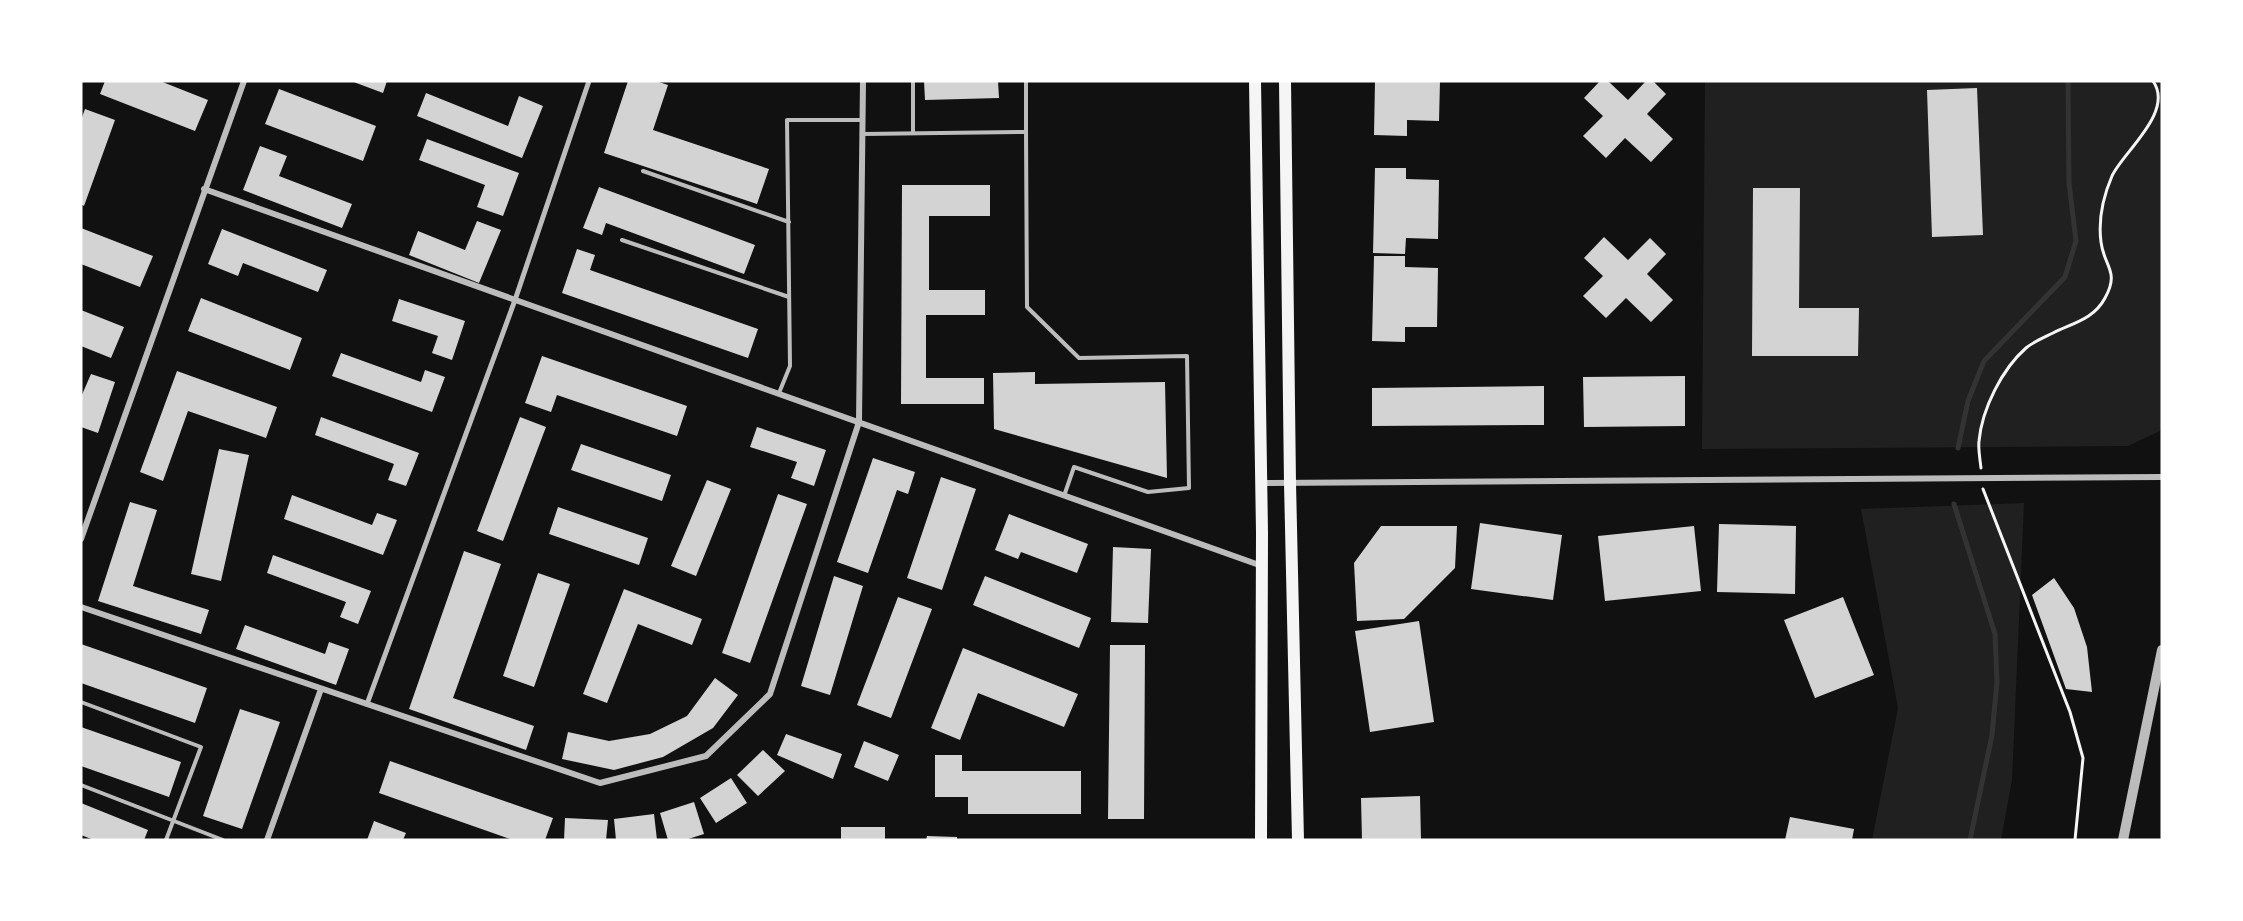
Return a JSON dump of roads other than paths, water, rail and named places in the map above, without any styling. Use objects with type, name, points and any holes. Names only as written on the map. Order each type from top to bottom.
[{"type":"main road","points":[[1255,81],[1262,483],[1261,840]]},
{"type":"main road","points":[[1285,81],[1290,483],[1298,840]]},
{"type":"street","points":[[81,539],[244,81]]},
{"type":"street","points":[[367,704],[515,300],[589,81]]},
{"type":"street","points":[[81,607],[600,783],[706,756],[771,694],[859,422],[862,81]]},
{"type":"street","points":[[204,189],[1262,566]]},
{"type":"street","points":[[1262,483],[2162,477]]},
{"type":"street","points":[[2123,840],[2162,650]]},
{"type":"street","points":[[267,840],[321,688]]},
{"type":"lane","points":[[913,81],[913,133]]},
{"type":"lane","points":[[1026,81],[1027,307],[1079,358],[1187,356],[1189,488],[1148,492],[1074,467],[1064,496]]},
{"type":"lane","points":[[779,394],[790,366],[788,120],[862,120]]},
{"type":"lane","points":[[862,134],[1026,132]]},
{"type":"lane","points":[[643,171],[789,222]]},
{"type":"lane","points":[[622,240],[789,297]]},
{"type":"lane","points":[[81,702],[201,747],[166,840]]},
{"type":"lane","points":[[81,784],[223,840]]},
{"type":"waterway","points":[[1958,448],[1968,401],[1984,361],[2065,277],[2076,241],[2069,183],[2068,81]]},
{"type":"waterway","points":[[1954,504],[1995,634],[1997,682],[1992,735],[1970,840]]}]
